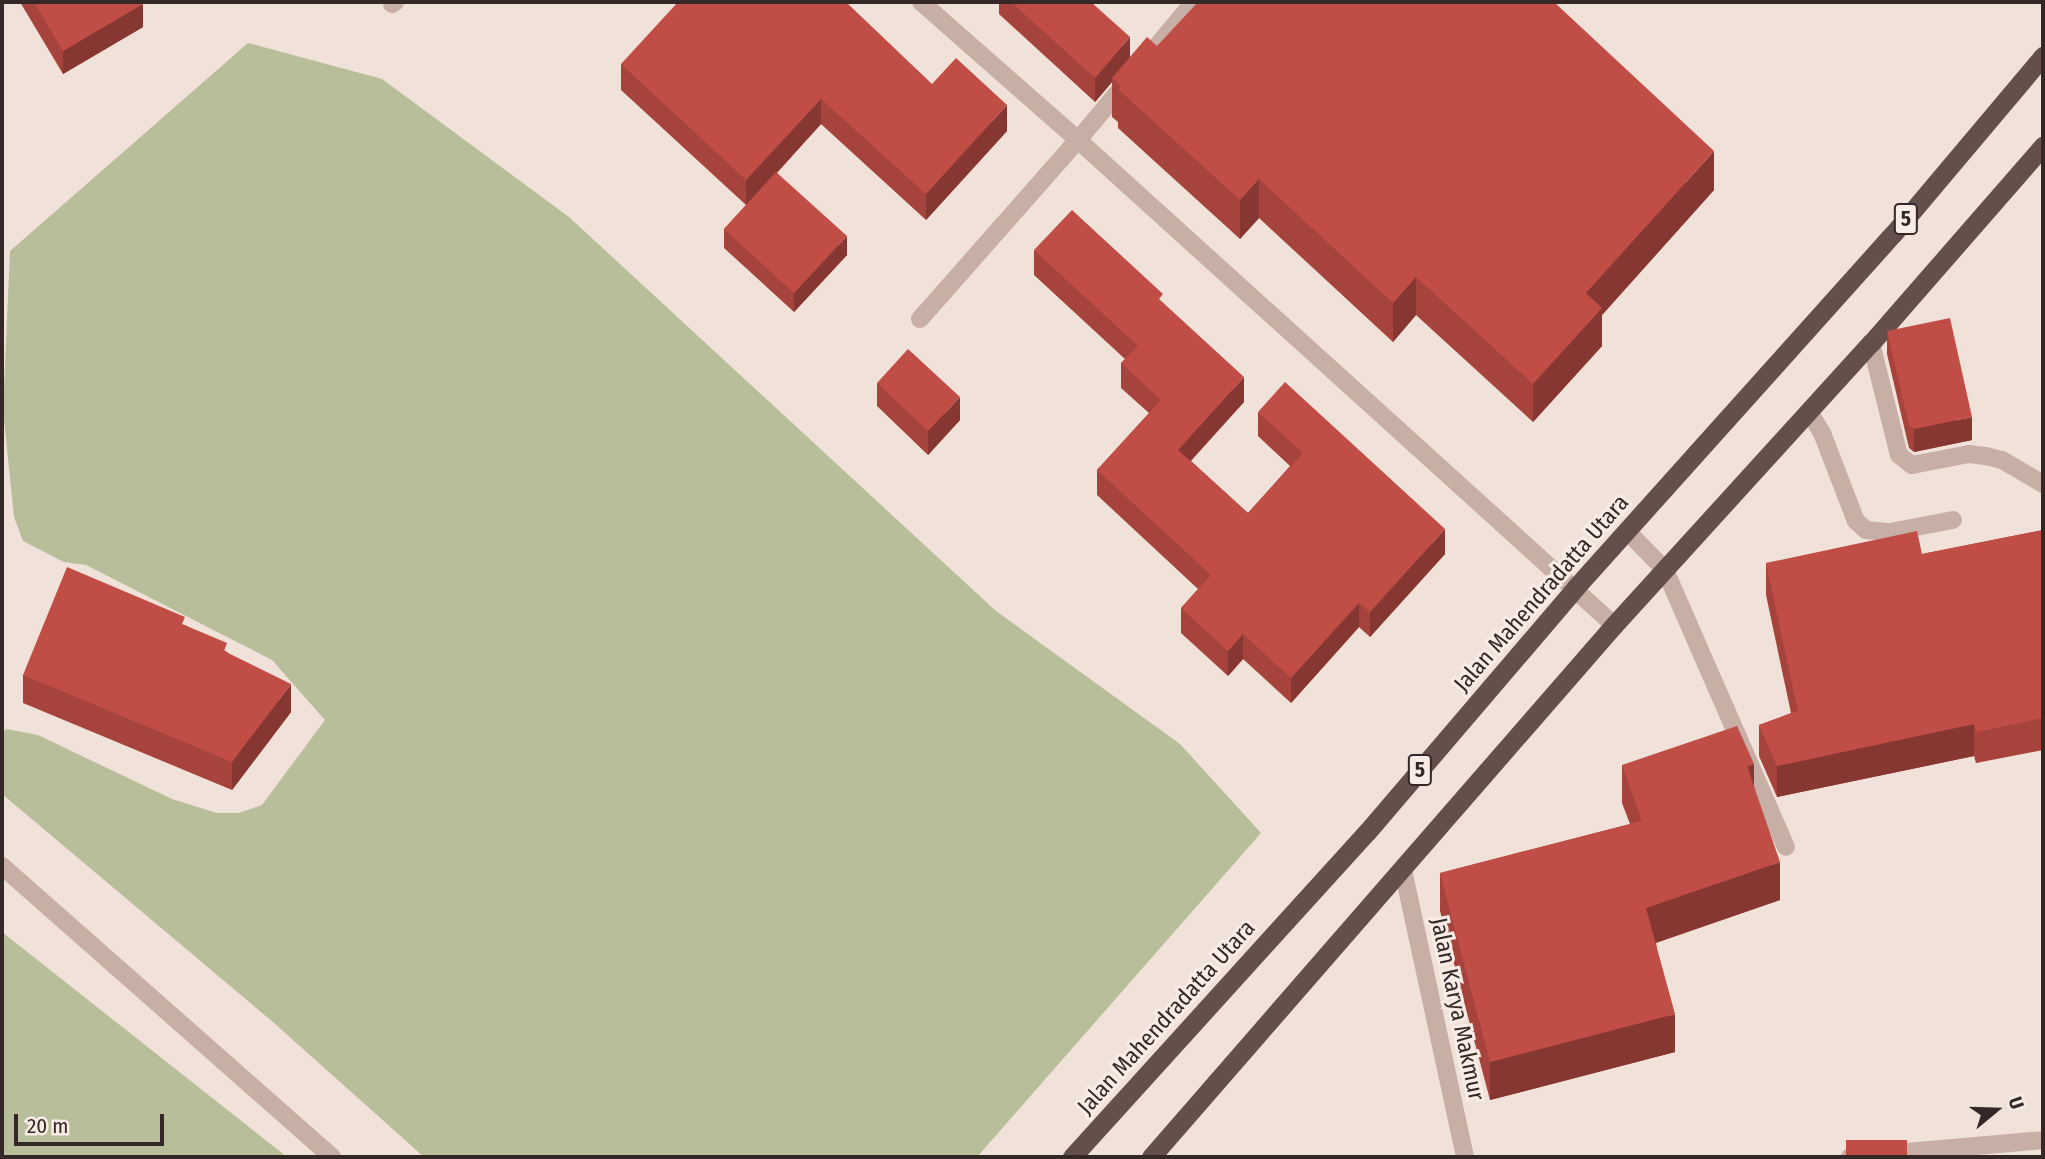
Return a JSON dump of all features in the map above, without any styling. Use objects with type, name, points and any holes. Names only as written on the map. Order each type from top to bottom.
[{"type":"highway","name":"Jalan Mahendradatta Utara","points":[[1072,1157],[1367,832],[1576,587],[1893,234],[2043,56]]},
{"type":"highway","name":"5","points":[[1151,1157],[1403,870],[1426,840],[1584,663],[1614,625],[1871,343],[2043,146]]},
{"type":"street","points":[[921,2],[1576,587],[1614,625]]},
{"type":"street","points":[[920,319],[1078,140],[1194,2]]},
{"type":"street","points":[[1871,343],[1899,455],[1912,464],[1969,454],[1986,456],[2002,460],[2043,484]]},
{"type":"street","points":[[1809,412],[1822,433],[1856,521],[1866,530],[1890,532],[1953,520]]},
{"type":"street","points":[[1627,531],[1665,570],[1786,847]]},
{"type":"street","points":[[2,866],[332,1157]]},
{"type":"street","name":"Jalan Karya Makmur","points":[[1403,870],[1465,1157]]},
{"type":"street","points":[[1850,1157],[2043,1140]]},
{"type":"green space","points":[[248,43],[382,79],[569,217],[996,611],[1180,744],[1261,833],[977,1157],[424,1157],[274,1023],[2,794],[2,734],[6,729],[38,735],[172,799],[217,813],[239,813],[262,805],[325,720],[272,660],[86,565],[64,562],[23,541],[14,517],[3,410],[10,251]]},
{"type":"green space","points":[[2,932],[287,1157],[2,1157]]},
{"type":"building","points":[[34,2],[141,2],[143,4],[63,51]]},
{"type":"building","points":[[678,2],[846,2],[932,84],[956,58],[1007,105],[926,194],[821,99],[746,180],[621,64]]},
{"type":"building","points":[[1011,2],[1091,2],[1130,37],[1095,78]]},
{"type":"building","points":[[1198,2],[1554,2],[1714,151],[1586,293],[1602,308],[1533,384],[1416,277],[1393,303],[1259,179],[1240,200],[1118,89],[1121,86],[1112,78],[1147,37],[1157,46]]},
{"type":"building","points":[[776,172],[847,236],[794,293],[724,229]]},
{"type":"building","points":[[1072,210],[1163,294],[1159,299],[1244,377],[1178,450],[1248,513],[1303,453],[1258,412],[1285,382],[1445,529],[1370,612],[1359,603],[1291,678],[1243,634],[1228,651],[1181,608],[1211,575],[1097,470],[1161,400],[1121,363],[1138,346],[1034,250]]},
{"type":"building","points":[[1950,318],[1972,417],[1914,429],[1909,425],[1887,331]]},
{"type":"building","points":[[908,349],[960,397],[928,431],[877,383]]},
{"type":"building","points":[[2043,530],[2043,718],[1976,732],[1974,724],[1777,766],[1759,725],[1798,711],[1766,563],[1917,531],[1922,554]]},
{"type":"building","points":[[67,567],[185,617],[182,624],[227,643],[224,651],[291,684],[232,762],[23,675]]},
{"type":"building","points":[[1737,726],[1754,764],[1747,766],[1780,862],[1646,908],[1675,1014],[1490,1062],[1440,873],[1642,821],[1622,765]]},
{"type":"building","points":[[1846,1140],[1907,1140],[1907,1157],[1846,1157]]}]
